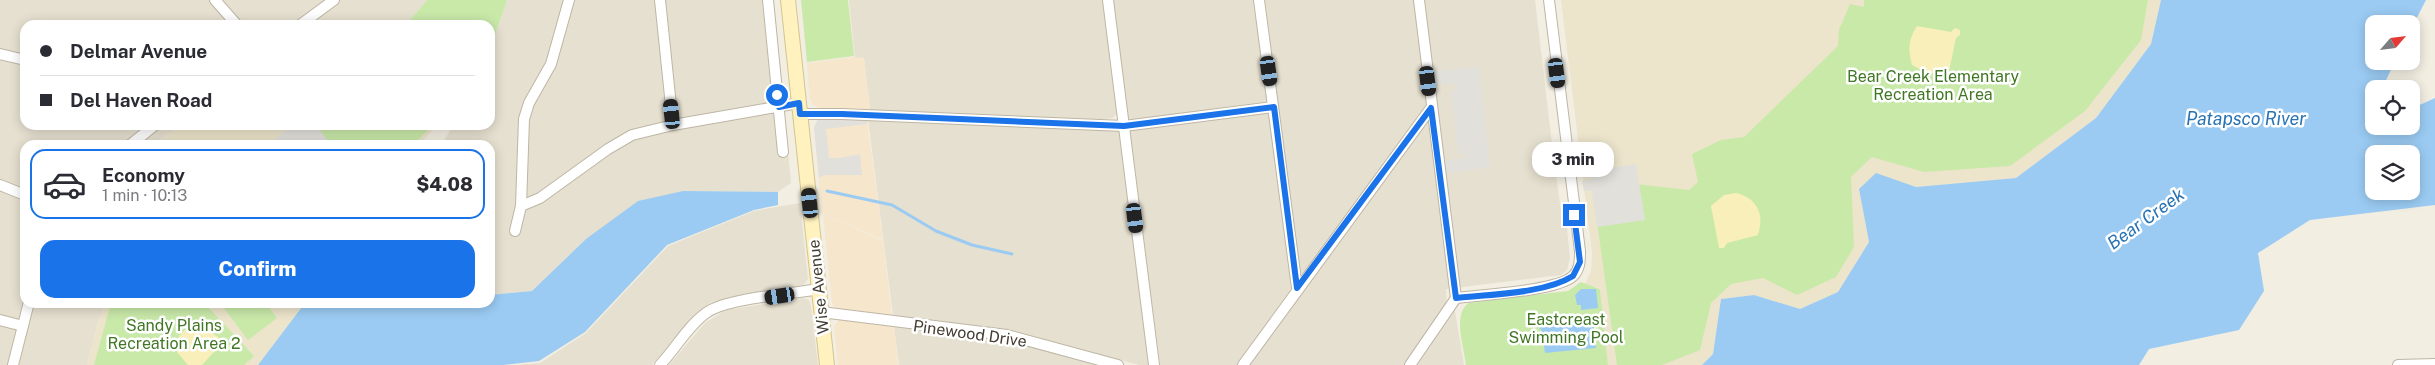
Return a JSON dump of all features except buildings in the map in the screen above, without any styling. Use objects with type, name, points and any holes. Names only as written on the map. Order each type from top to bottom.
[{"type":"main road","name":"Wise Avenue","points":[[788,0],[827,365]]},
{"type":"street","points":[[215,0],[233,20]]},
{"type":"street","points":[[307,20],[334,0]]},
{"type":"street","points":[[515,231],[521,206],[524,119],[529,103],[551,64],[568,0]]},
{"type":"street","points":[[660,0],[673,125]]},
{"type":"street","points":[[768,0],[783,152]]},
{"type":"street","points":[[1108,0],[1154,365]]},
{"type":"street","points":[[1259,0],[1297,288]]},
{"type":"street","points":[[1410,365],[1456,298],[1419,0]]},
{"type":"street","points":[[1456,298],[1553,285],[1573,276],[1578,269],[1580,251],[1548,0]]},
{"type":"street","points":[[0,54],[20,59]]},
{"type":"street","points":[[521,206],[540,198],[617,143],[639,133],[673,125],[779,107],[842,114],[1124,126],[1274,107]]},
{"type":"street","points":[[1243,365],[1297,288],[1431,108]]},
{"type":"street","points":[[135,140],[146,130]]},
{"type":"street","points":[[0,185],[20,193]]},
{"type":"street","points":[[660,365],[698,320],[717,307],[733,302],[819,290]]},
{"type":"street","points":[[13,365],[28,308]]},
{"type":"street","name":"Pinewood Drive","points":[[821,312],[1007,335],[1118,365]]},
{"type":"street","points":[[0,320],[23,326]]},
{"type":"street","points":[[2398,365],[2435,364]]},
{"type":"shaded area","points":[[0,0],[427,0],[410,20],[20,20],[20,130],[173,130],[160,140],[20,140],[20,308],[103,308],[87,365],[0,365]]},
{"type":"shaded area","points":[[507,0],[773,0],[791,183],[778,192],[683,191],[586,239],[532,291],[495,295],[495,140],[445,140],[450,130],[495,130],[495,35]]},
{"type":"shaded area","points":[[849,0],[1257,0],[1269,101],[1134,120],[1126,117],[1116,18],[1106,19],[1117,106],[1117,114],[1112,118],[1095,120],[870,110],[864,58],[855,59]]},
{"type":"shaded area","points":[[1265,0],[1535,0],[1562,218],[1566,218],[1570,258],[1567,270],[1561,275],[1446,289],[1447,307],[1405,365],[1248,365],[1421,115],[1304,273],[1300,273]]},
{"type":"shaded area","name":"Bear Creek Elementary Recreation Area","points":[[1561,0],[2161,0],[2151,44],[2096,118],[2016,178],[1916,187],[1876,174],[1859,190],[1869,242],[1838,292],[1800,309],[1754,295],[1721,299],[1713,354],[1702,365],[1608,365],[1600,288],[1585,284],[1591,271],[1592,253]]},
{"type":"shaded area","points":[[854,57],[864,58],[870,109],[820,108],[813,105],[810,100],[807,63]]},
{"type":"shaded area","points":[[1479,67],[1490,167],[1445,174],[1443,161],[1465,157],[1464,153],[1458,154],[1451,91],[1456,90],[1456,84],[1435,85],[1432,71]]},
{"type":"shaded area","points":[[1270,111],[1293,289],[1238,365],[1160,365],[1130,132],[1133,128]]},
{"type":"shaded area","points":[[818,119],[867,120],[883,240],[822,213],[814,128]]},
{"type":"shaded area","points":[[818,119],[867,120],[867,124],[826,129],[829,158],[860,154],[862,175],[825,175],[819,178],[814,128]]},
{"type":"shaded area","points":[[868,119],[1118,130],[1123,137],[1149,365],[1139,365],[1032,336],[977,326],[922,321],[893,315]]},
{"type":"shaded area","points":[[173,130],[432,130],[424,140],[160,140]]},
{"type":"shaded area","points":[[286,130],[320,130],[327,140],[275,140]]},
{"type":"shaded area","points":[[1636,164],[1645,220],[1597,227],[1592,191],[1584,191],[1582,181],[1591,179],[1590,170]]},
{"type":"shaded area","points":[[800,203],[808,279],[803,285],[711,302],[652,365],[516,365],[540,363],[586,333],[668,246],[754,211]]},
{"type":"shaded area","points":[[823,214],[883,241],[892,315],[836,308],[832,304]]},
{"type":"shaded area","points":[[803,298],[809,300],[811,307],[818,365],[669,365],[705,323],[726,310]]},
{"type":"shaded area","name":"Sandy Plains Recreation Area 2","points":[[103,308],[301,308],[258,365],[87,365]]},
{"type":"shaded area","points":[[1455,311],[1464,365],[1416,365]]},
{"type":"shaded area","points":[[845,319],[894,325],[898,365],[838,365],[834,327],[838,321]]},
{"type":"shaded area","points":[[894,326],[1004,339],[1105,365],[899,365]]},
{"type":"green space","points":[[427,0],[507,0],[495,35],[495,20],[410,20]]},
{"type":"green space","points":[[801,0],[848,0],[854,56],[807,62]]},
{"type":"green space","name":"Bear Creek Elementary Recreation Area","points":[[1864,0],[2148,0],[2141,40],[2085,111],[2010,166],[1924,172],[1872,157],[1851,177],[1854,247],[1836,277],[1797,295],[1763,278],[1731,284],[1711,303],[1700,350],[1662,365],[1617,365],[1591,179],[1689,190],[1698,182],[1692,154],[1721,140],[1744,137],[1838,46],[1839,30],[1850,4],[1864,7]]},
{"type":"green space","points":[[290,130],[428,130],[418,140],[298,140]]},
{"type":"green space","name":"Eastcreast Swimming Pool","points":[[1581,282],[1600,289],[1608,365],[1466,365],[1460,323],[1464,308],[1469,303],[1568,291]]},
{"type":"green space","name":"Sandy Plains Recreation Area 2","points":[[110,308],[209,308],[254,356],[244,365],[94,365]]},
{"type":"green space","points":[[224,308],[270,308],[277,318],[248,340]]},
{"type":"sand","points":[[1917,26],[1951,32],[1955,28],[1960,30],[1960,35],[1956,38],[1949,71],[1930,72],[1912,65],[1910,45]]},
{"type":"sand","points":[[1736,193],[1749,199],[1757,208],[1760,214],[1758,235],[1727,243],[1724,248],[1719,248],[1711,206],[1724,195]]},
{"type":"sand","points":[[194,321],[224,341],[202,365],[188,365],[177,352],[179,336]]},
{"type":"water","name":"Patapsco River","points":[[2161,0],[2426,0],[2418,15],[2365,15],[2365,70],[2391,70],[2386,80],[2365,80],[2365,135],[2420,135],[2420,105],[2435,98],[2435,205],[2310,220],[2258,253],[2264,291],[2239,330],[2149,349],[2139,365],[1702,365],[1713,354],[1721,299],[1754,295],[1800,309],[1838,292],[1869,242],[1859,189],[1876,173],[1916,187],[2016,178],[2096,118],[2151,44]]},
{"type":"water","points":[[683,191],[778,192],[778,205],[754,210],[667,245],[585,332],[539,361],[503,365],[258,365],[301,308],[495,308],[495,295],[532,291],[586,239],[638,201]]},
{"type":"water","points":[[1581,289],[1596,289],[1598,308],[1581,310],[1581,305],[1577,305],[1575,295]]},
{"type":"water","points":[[1593,319],[1596,348],[1545,353],[1542,331],[1537,325]]},
{"type":"waterway","points":[[827,191],[892,205],[936,231],[972,245],[1012,254]]},
{"type":"route","points":[[777,95],[779,107],[799,103],[800,114],[842,114],[1124,126],[1274,107],[1297,288],[1431,108],[1456,298],[1553,285],[1573,276],[1580,262],[1574,215]]},
{"type":"water label","name":"Bear Creek","points":[[2146,219]]}]
